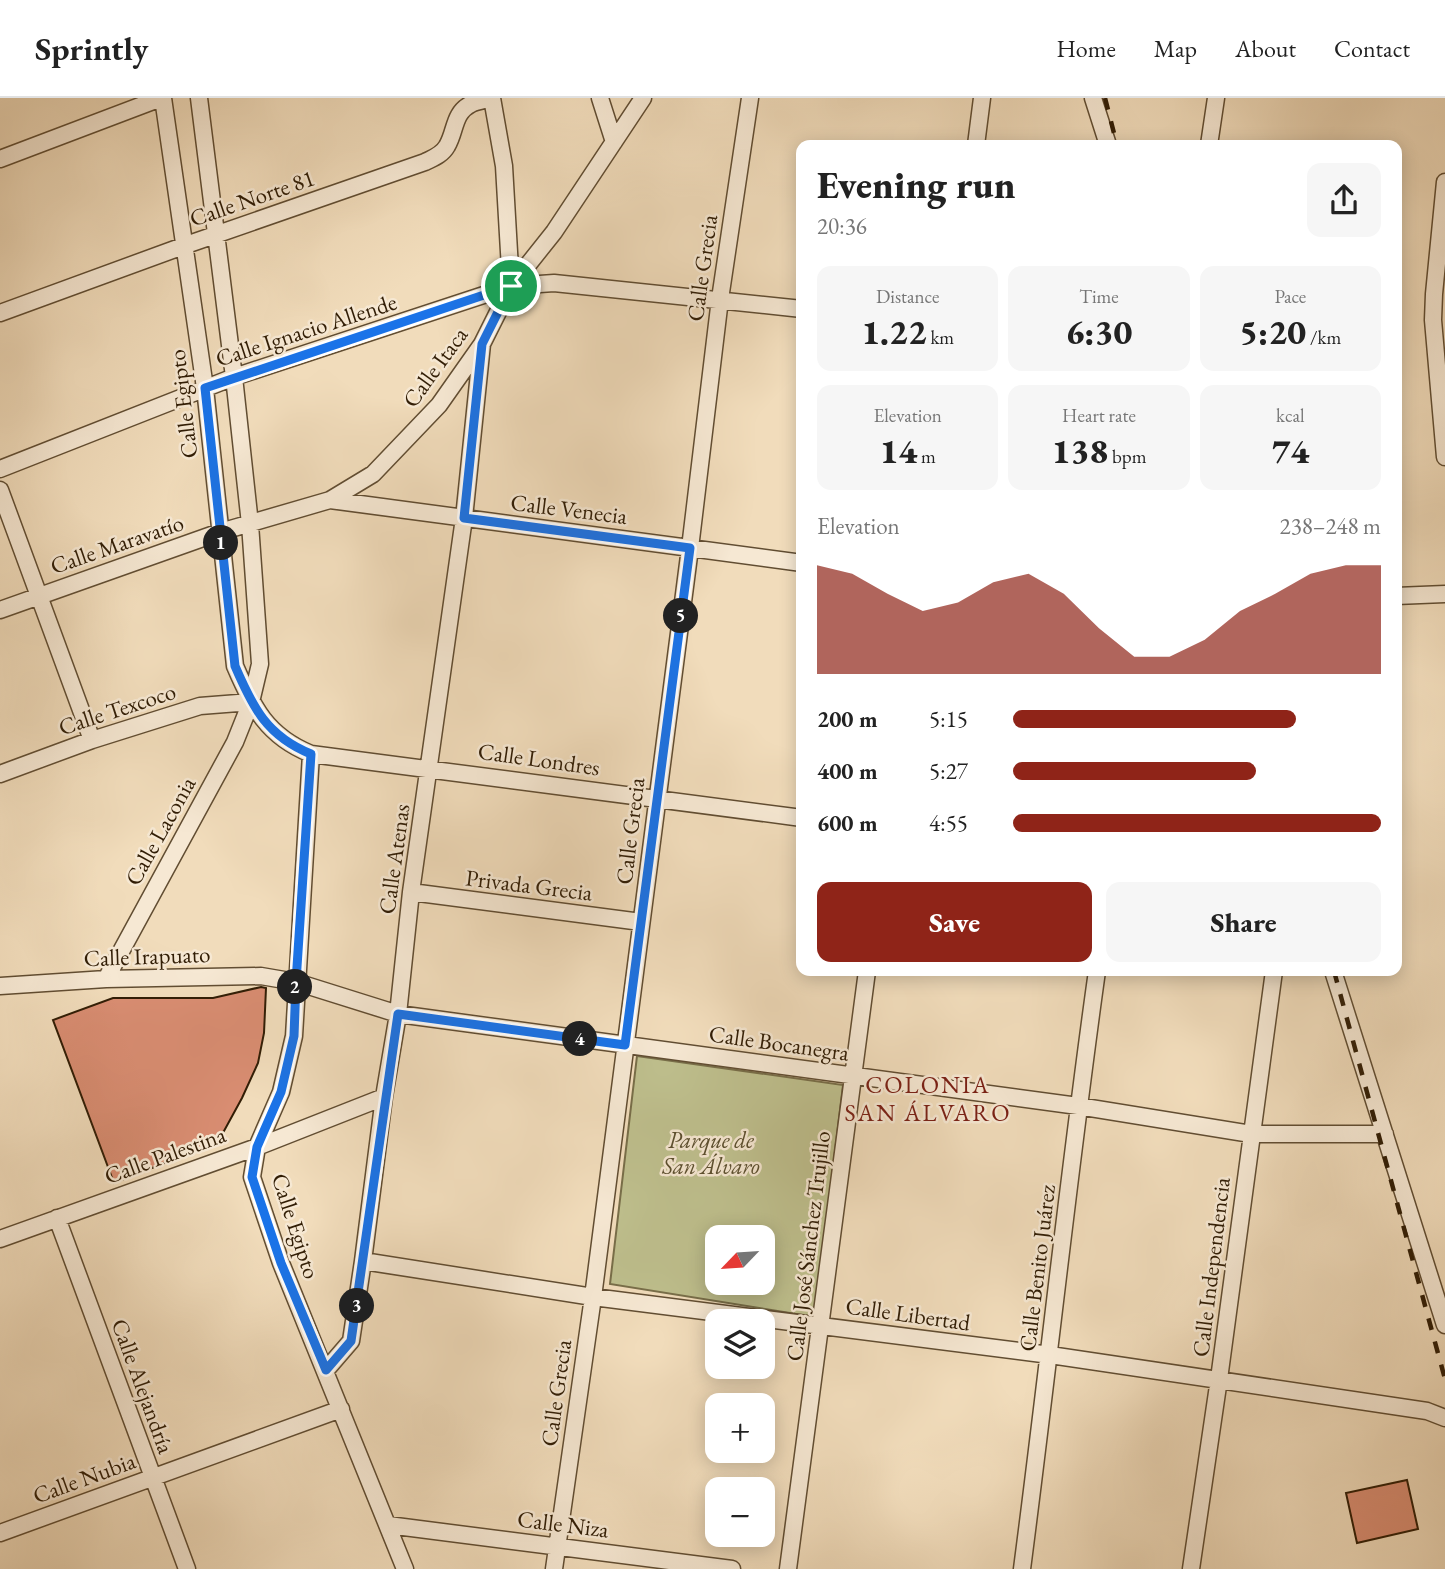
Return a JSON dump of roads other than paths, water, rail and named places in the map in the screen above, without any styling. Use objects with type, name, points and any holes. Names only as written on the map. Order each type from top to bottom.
[{"type":"street","points":[[0,159],[162,98]]},
{"type":"street","name":"Calle Egipto","points":[[162,98],[186,245],[205,388],[235,666],[251,702],[279,738],[292,747],[311,754],[294,1036],[281,1092],[257,1147],[252,1177],[281,1263],[405,1569]]},
{"type":"street","points":[[199,98],[250,524],[260,664],[251,702]]},
{"type":"street","points":[[492,98],[504,166],[511,286]]},
{"type":"street","name":"Calle Norte 81","points":[[0,313],[432,159],[447,147],[461,112],[471,105],[492,98]]},
{"type":"street","points":[[600,98],[614,142]]},
{"type":"street","name":"Calle Itaca","points":[[330,500],[373,474],[439,405],[482,344],[511,286],[554,232],[643,98]]},
{"type":"street","name":"Calle Grecia","points":[[554,1569],[593,1297],[720,299],[750,98]]},
{"type":"street","points":[[977,140],[982,98]]},
{"type":"street","points":[[1093,98],[1106,140]]},
{"type":"street","points":[[1210,140],[1216,98]]},
{"type":"street","points":[[1445,182],[1434,294],[1439,321],[1445,457]]},
{"type":"street","name":"Calle Ignacio Allende","points":[[0,469],[234,377],[511,286],[554,283],[796,308]]},
{"type":"street","name":"Calle Atenas","points":[[326,1370],[351,1341],[464,518],[482,344]]},
{"type":"street","points":[[0,490],[92,740]]},
{"type":"street","name":"Calle Venecia","points":[[330,500],[796,561]]},
{"type":"street","name":"Calle Maravatío","points":[[0,610],[219,533],[330,500]]},
{"type":"street","points":[[1402,596],[1445,594]]},
{"type":"street","name":"Calle Texcoco","points":[[0,774],[92,740],[200,706],[251,702]]},
{"type":"street","name":"Calle Laconia","points":[[106,979],[235,742],[251,702]]},
{"type":"street","name":"Calle Londres","points":[[311,754],[796,817]]},
{"type":"street","name":"Privada Grecia","points":[[411,892],[641,922]]},
{"type":"street","name":"Calle Irapuato","points":[[0,986],[106,979],[261,976],[296,982]]},
{"type":"street","name":"Calle José Sánchez Trujillo","points":[[788,1569],[866,976]]},
{"type":"street","name":"Calle Benito Juárez","points":[[1022,1569],[1096,976]]},
{"type":"street","name":"Calle Independencia","points":[[1191,1569],[1274,976]]},
{"type":"street","points":[[1335,976],[1445,1325]]},
{"type":"street","name":"Calle Bocanegra","points":[[296,982],[398,1014],[1078,1106],[1251,1134],[1385,1134]]},
{"type":"street","name":"Calle Palestina","points":[[0,1239],[257,1147],[384,1097]]},
{"type":"street","name":"Calle Alejandría","points":[[57,1218],[187,1569]]},
{"type":"street","name":"Calle Libertad","points":[[363,1261],[593,1297],[1219,1379],[1427,1411],[1445,1418]]},
{"type":"street","name":"Calle Nubia","points":[[0,1533],[341,1409]]},
{"type":"street","name":"Calle Niza","points":[[388,1525],[732,1569]]},
{"type":"railway","points":[[1105,98],[1116,140]]},
{"type":"railway","points":[[1335,976],[1445,1379]]},
{"type":"district","name":"COLONIA SAN ÁLVARO","points":[[928,1099]]},
{"type":"park label","name":"Parque de San Álvaro","points":[[711,1153]]}]
